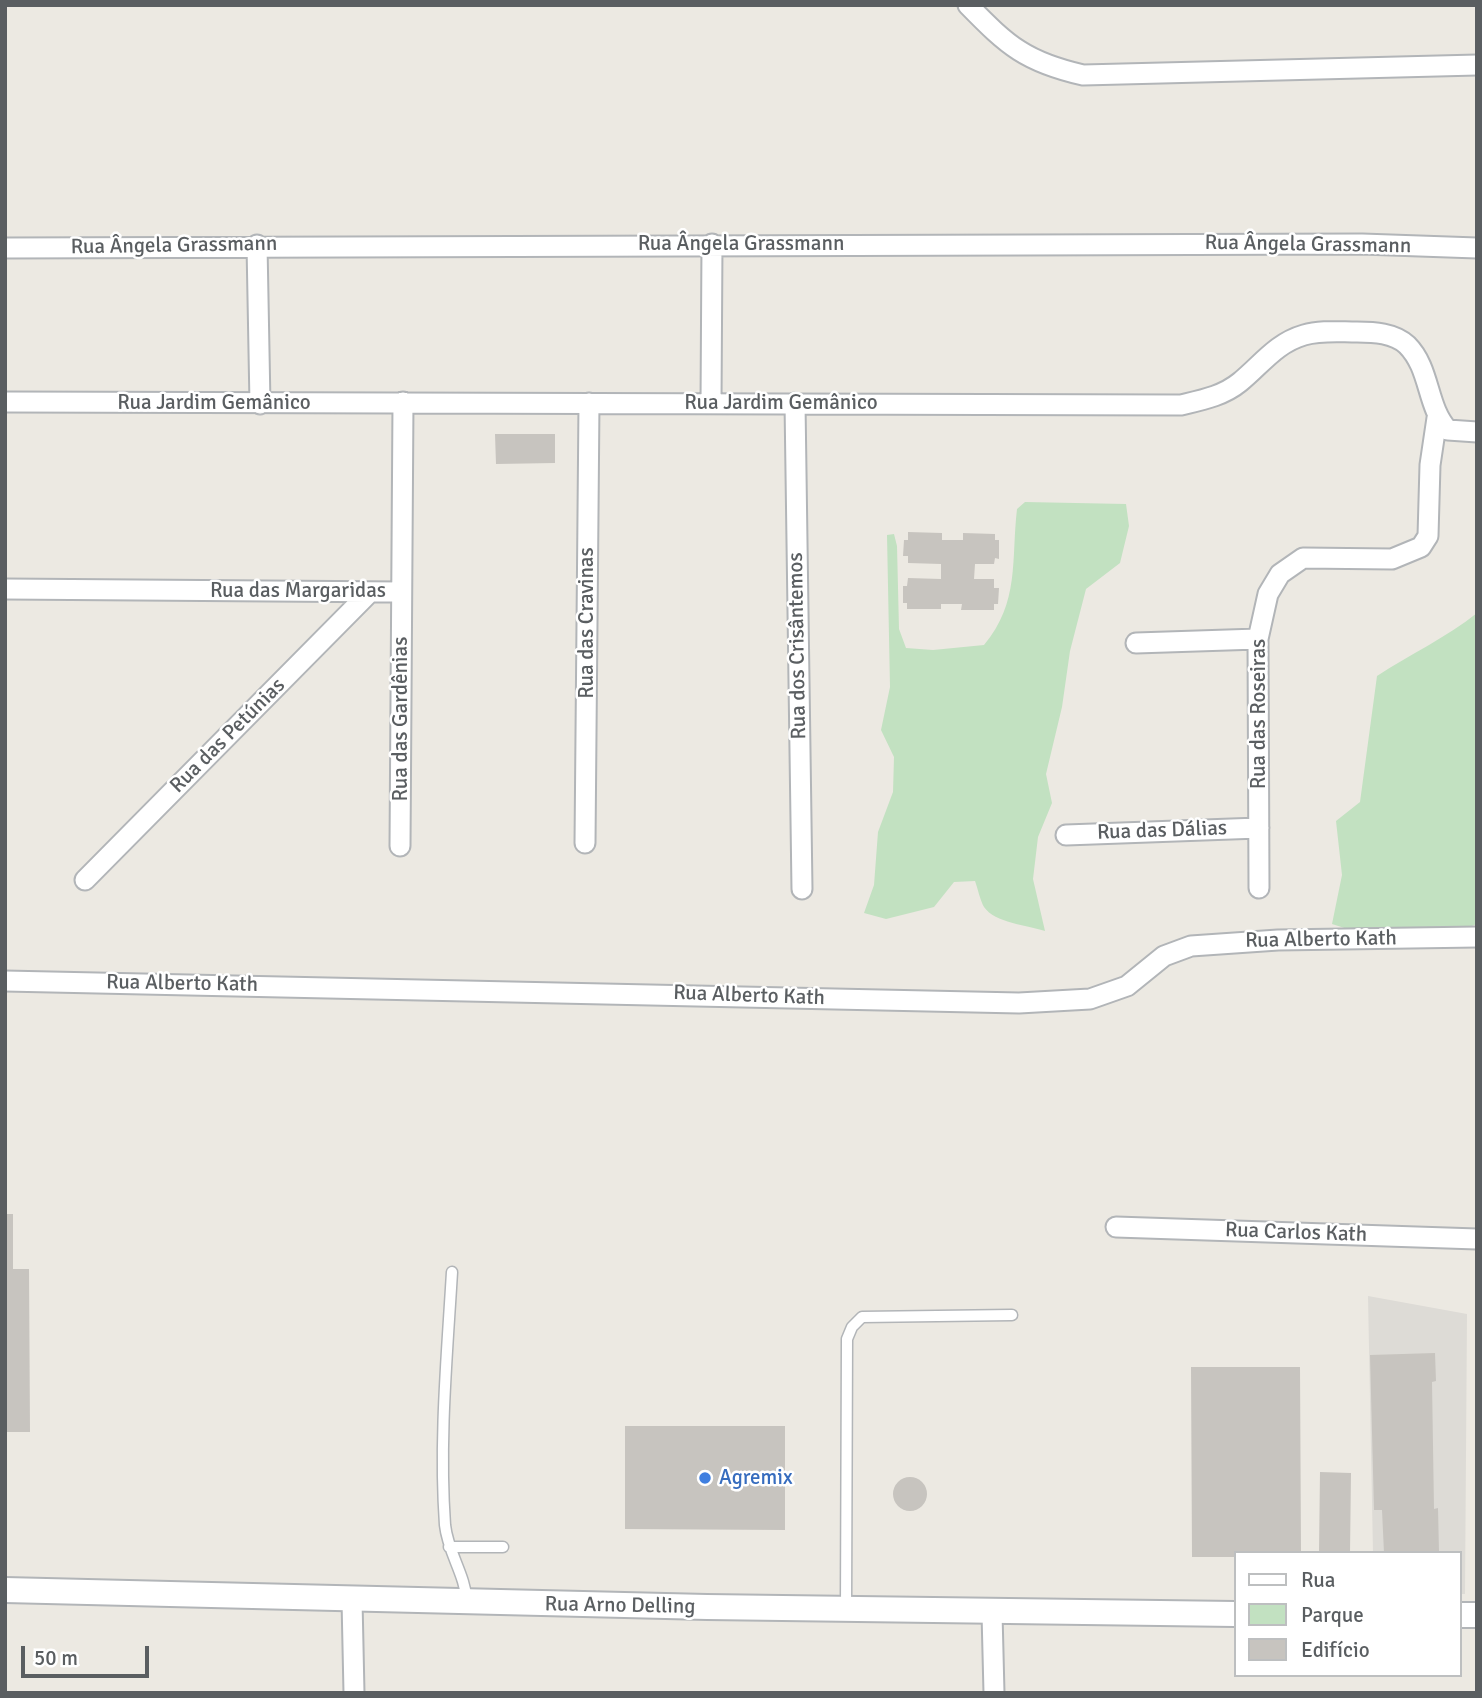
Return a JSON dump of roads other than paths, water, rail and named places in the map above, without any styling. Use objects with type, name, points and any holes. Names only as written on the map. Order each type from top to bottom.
[{"type":"street","points":[[968,5],[1012,48],[1046,66],[1083,75],[1477,65]]},
{"type":"street","points":[[711,403],[712,244]]},
{"type":"street","name":"Rua Ângela Grassmann","points":[[5,248],[712,244],[1362,244],[1477,248]]},
{"type":"street","points":[[257,245],[260,404]]},
{"type":"street","name":"Rua Jardim Gemânico","points":[[5,402],[1181,405],[1213,398],[1239,383],[1267,355],[1304,335],[1372,332],[1389,335],[1406,344],[1412,351],[1426,379],[1437,418]]},
{"type":"street","name":"Rua das Margaridas","points":[[5,589],[401,592],[403,402]]},
{"type":"street","name":"Rua das Cravinas","points":[[585,843],[589,403]]},
{"type":"street","name":"Rua dos Crisântemos","points":[[795,403],[802,888]]},
{"type":"street","points":[[1437,418],[1448,430],[1477,432]]},
{"type":"street","name":"Rua das Roseiras","points":[[1259,888],[1258,639],[1268,594],[1280,574],[1303,558],[1392,559],[1421,547],[1428,536],[1430,465],[1437,418]]},
{"type":"street","name":"Rua das Petúnias","points":[[85,880],[370,592]]},
{"type":"street","name":"Rua das Gardênias","points":[[400,846],[401,592]]},
{"type":"street","points":[[1136,643],[1258,639]]},
{"type":"street","name":"Rua das Dálias","points":[[1066,835],[1259,828]]},
{"type":"street","name":"Rua Alberto Kath","points":[[5,981],[1018,1003],[1090,999],[1128,986],[1164,956],[1191,946],[1278,940],[1477,937]]},
{"type":"street","name":"Rua Carlos Kath","points":[[1116,1227],[1477,1240]]},
{"type":"street","name":"Rua Arno Delling","points":[[5,1590],[992,1613],[1234,1614]]},
{"type":"street","points":[[352,1600],[354,1693]]},
{"type":"street","points":[[992,1613],[994,1693]]},
{"type":"lane","points":[[452,1272],[444,1417],[445,1526],[449,1546],[465,1581],[467,1602]]},
{"type":"lane","points":[[846,1608],[847,1339],[852,1327],[862,1317],[1012,1315]]},
{"type":"lane","points":[[449,1546],[503,1547]]},
{"type":"place","name":"Agremix","points":[[705,1478]]}]
